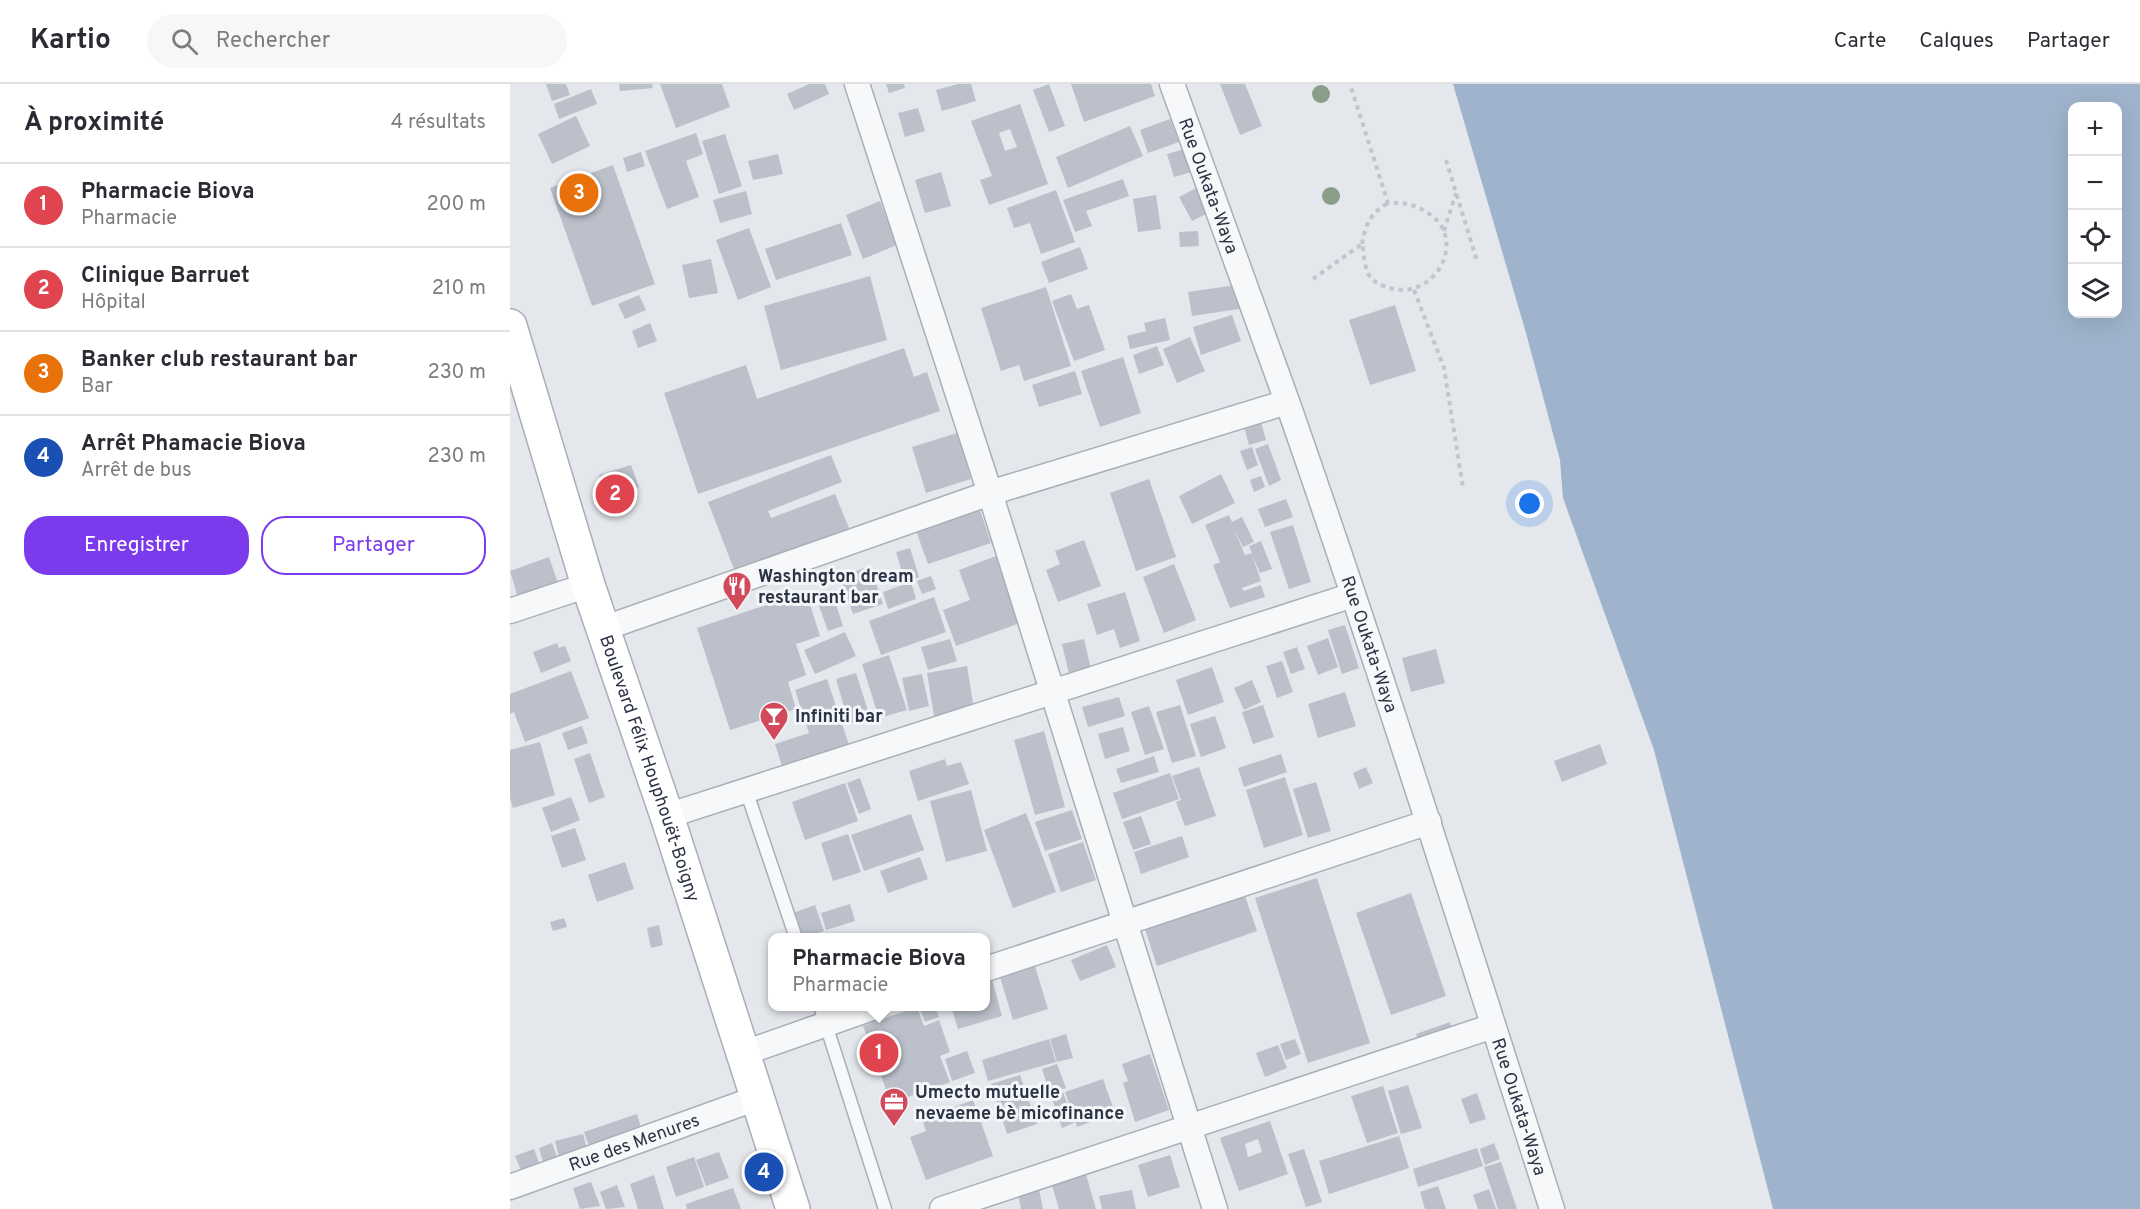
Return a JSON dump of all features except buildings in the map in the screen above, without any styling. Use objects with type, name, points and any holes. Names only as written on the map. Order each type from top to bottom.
[{"type":"street","points":[[857,84],[990,493],[1215,1209]]},
{"type":"street","name":"Rue Oukata-Waya","points":[[1172,84],[1287,402],[1353,595],[1429,822],[1552,1209]]},
{"type":"street","name":"Boulevard Félix Houphouët-Boigny","points":[[510,326],[602,629],[667,816],[793,1209]]},
{"type":"street","points":[[602,629],[990,493],[1287,402]]},
{"type":"street","points":[[510,610],[588,585]]},
{"type":"street","points":[[667,816],[1353,595]]},
{"type":"street","points":[[990,968],[1429,822]]},
{"type":"street","points":[[744,1053],[823,1015],[847,1011]]},
{"type":"street","points":[[942,1209],[1493,1026]]},
{"type":"street","name":"Rue des Menures","points":[[510,1187],[757,1098]]},
{"type":"lane","points":[[746,790],[794,933]]},
{"type":"lane","points":[[823,1015],[885,1209]]},
{"type":"path","points":[[1350,84],[1388,203]]},
{"type":"path","points":[[1446,160],[1477,261]]},
{"type":"path","points":[[1444,232],[1457,192]]},
{"type":"path","points":[[1403,202],[1420,207],[1436,219],[1444,232],[1447,248],[1442,263],[1432,279],[1414,290],[1391,289],[1375,283],[1367,271],[1362,244],[1366,224],[1373,212],[1388,203],[1403,202]]},
{"type":"path","points":[[1313,279],[1362,244]]},
{"type":"path","points":[[1414,290],[1444,368],[1463,488]]},
{"type":"water","points":[[1453,84],[2140,84],[2140,1209],[1773,1209],[1654,750],[1563,498],[1560,460],[1526,333]]},
{"type":"place","name":"Banker club restaurant bar","points":[[579,193]]},
{"type":"place","name":"Clinique Barruet","points":[[615,494]]},
{"type":"place","name":"Washington dream restaurant bar","points":[[737,612]]},
{"type":"place","name":"Infiniti bar","points":[[774,742]]},
{"type":"place","name":"Pharmacie Biova","points":[[879,1053]]},
{"type":"place","name":"Umecto mutuelle nevaeme bè micofinance","points":[[894,1128]]},
{"type":"place","name":"Arrêt Phamacie Biova","points":[[764,1172]]}]
